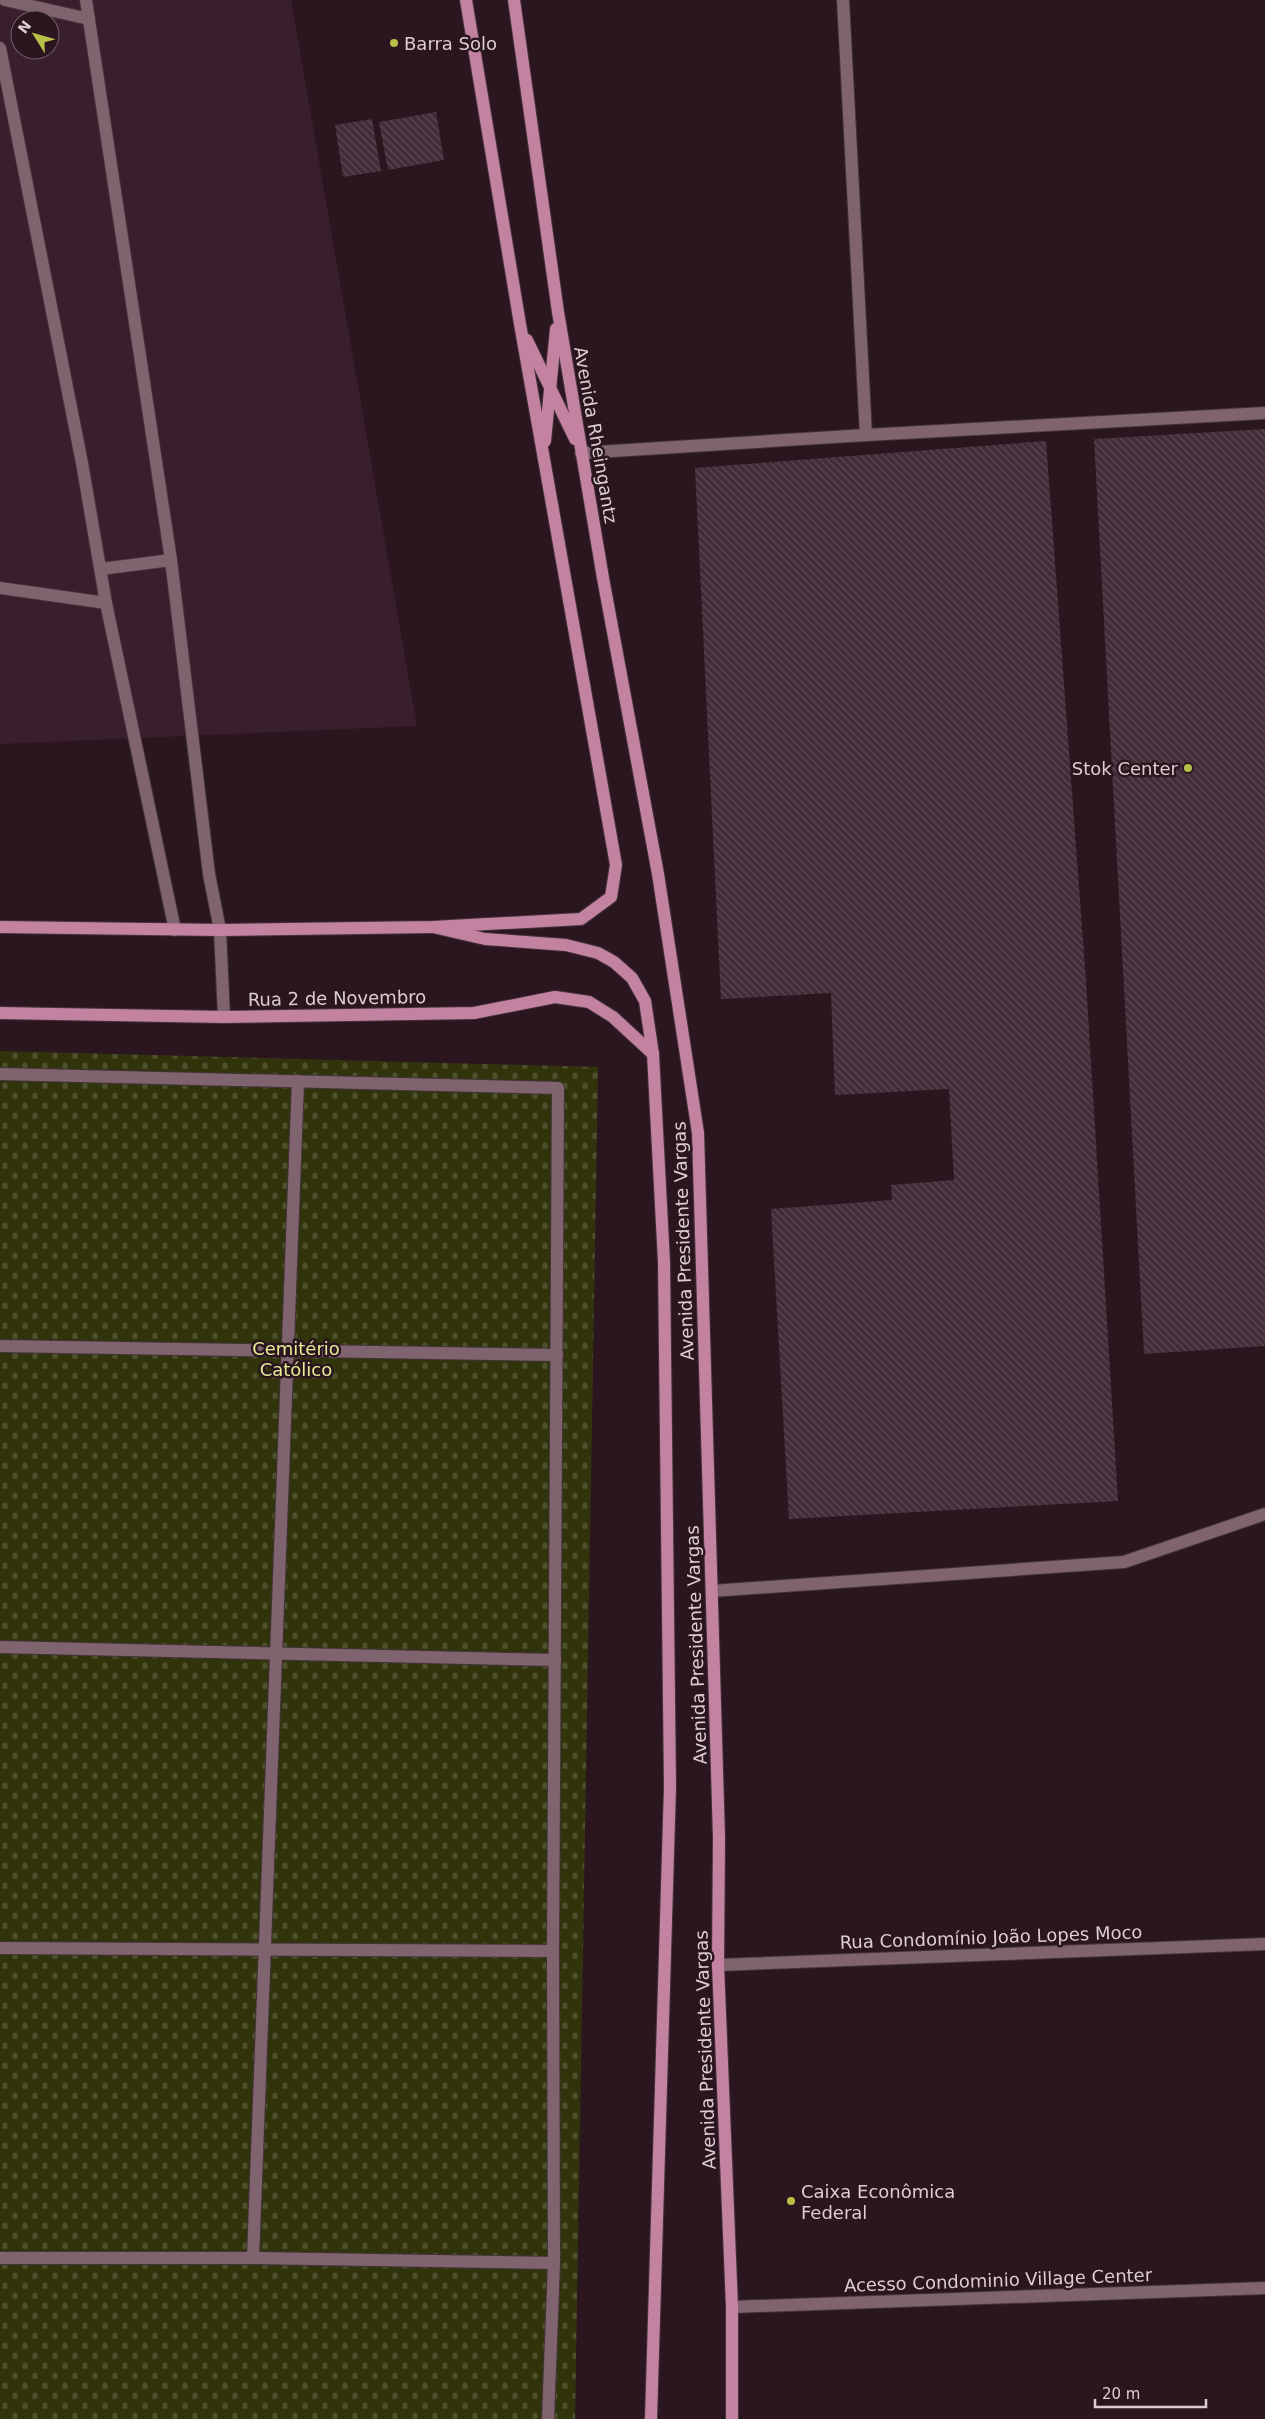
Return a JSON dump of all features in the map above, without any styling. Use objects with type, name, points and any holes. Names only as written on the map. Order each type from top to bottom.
[{"type":"main road","points":[[0,927],[220,930],[433,927],[581,919],[611,897],[616,865],[520,324],[466,0]]},
{"type":"main road","name":"Avenida Rheingantz","points":[[514,0],[558,312],[581,453],[658,874]]},
{"type":"main road","points":[[544,458],[558,312]]},
{"type":"main road","points":[[520,324],[581,453]]},
{"type":"main road","name":"Avenida Presidente Vargas","points":[[658,874],[698,1133],[719,1838],[718,1965],[732,2307],[732,2419]]},
{"type":"main road","name":"Avenida Presidente Vargas","points":[[433,927],[485,939],[566,945],[598,954],[614,962],[632,978],[645,1001],[653,1054],[664,1262],[670,1787],[650,2419]]},
{"type":"main road","name":"Rua 2 de Novembro","points":[[0,1013],[224,1017],[474,1013],[555,997],[589,1002],[613,1017],[653,1054]]},
{"type":"street","points":[[5,0],[89,19]]},
{"type":"street","points":[[86,0],[172,560],[208,874],[220,930],[224,1017]]},
{"type":"street","points":[[843,0],[866,435]]},
{"type":"street","points":[[0,48],[82,463],[106,603],[175,930]]},
{"type":"street","points":[[581,453],[1265,413]]},
{"type":"street","points":[[101,569],[172,560]]},
{"type":"street","points":[[0,588],[106,603]]},
{"type":"street","points":[[0,1074],[558,1088],[553,1951],[554,2263],[548,2419]]},
{"type":"street","points":[[253,2258],[298,1081]]},
{"type":"street","points":[[0,1346],[557,1355]]},
{"type":"street","points":[[712,1591],[1124,1562],[1265,1514]]},
{"type":"street","points":[[0,1646],[555,1660]]},
{"type":"street","name":"Rua Condomínio João Lopes Moco","points":[[718,1965],[1265,1944]]},
{"type":"street","points":[[0,1948],[553,1951]]},
{"type":"street","points":[[0,2258],[253,2258],[554,2263]]},
{"type":"street","name":"Acesso Condominio Village Center","points":[[732,2307],[1265,2288]]},
{"type":"shaded area","points":[[0,0],[291,0],[417,726],[0,744]]},
{"type":"green space","name":"Cemitério Católico","points":[[0,1051],[598,1067],[575,2419],[0,2419]]},
{"type":"building","points":[[436,112],[444,160],[388,170],[379,122]]},
{"type":"building","points":[[372,119],[381,171],[343,177],[335,125]]},
{"type":"building","name":"Stok Center","points":[[1265,429],[1265,1346],[1144,1354],[1094,439]]},
{"type":"building","points":[[1046,441],[1086,981],[1118,1501],[789,1519],[771,1209],[892,1200],[891,1185],[954,1180],[949,1089],[835,1095],[831,993],[721,999],[695,468]]},
{"type":"place","name":"Barra Solo","points":[[394,43]]},
{"type":"place","name":"Stok Center","points":[[1188,768]]},
{"type":"place","name":"Caixa Econômica Federal","points":[[791,2201]]}]
